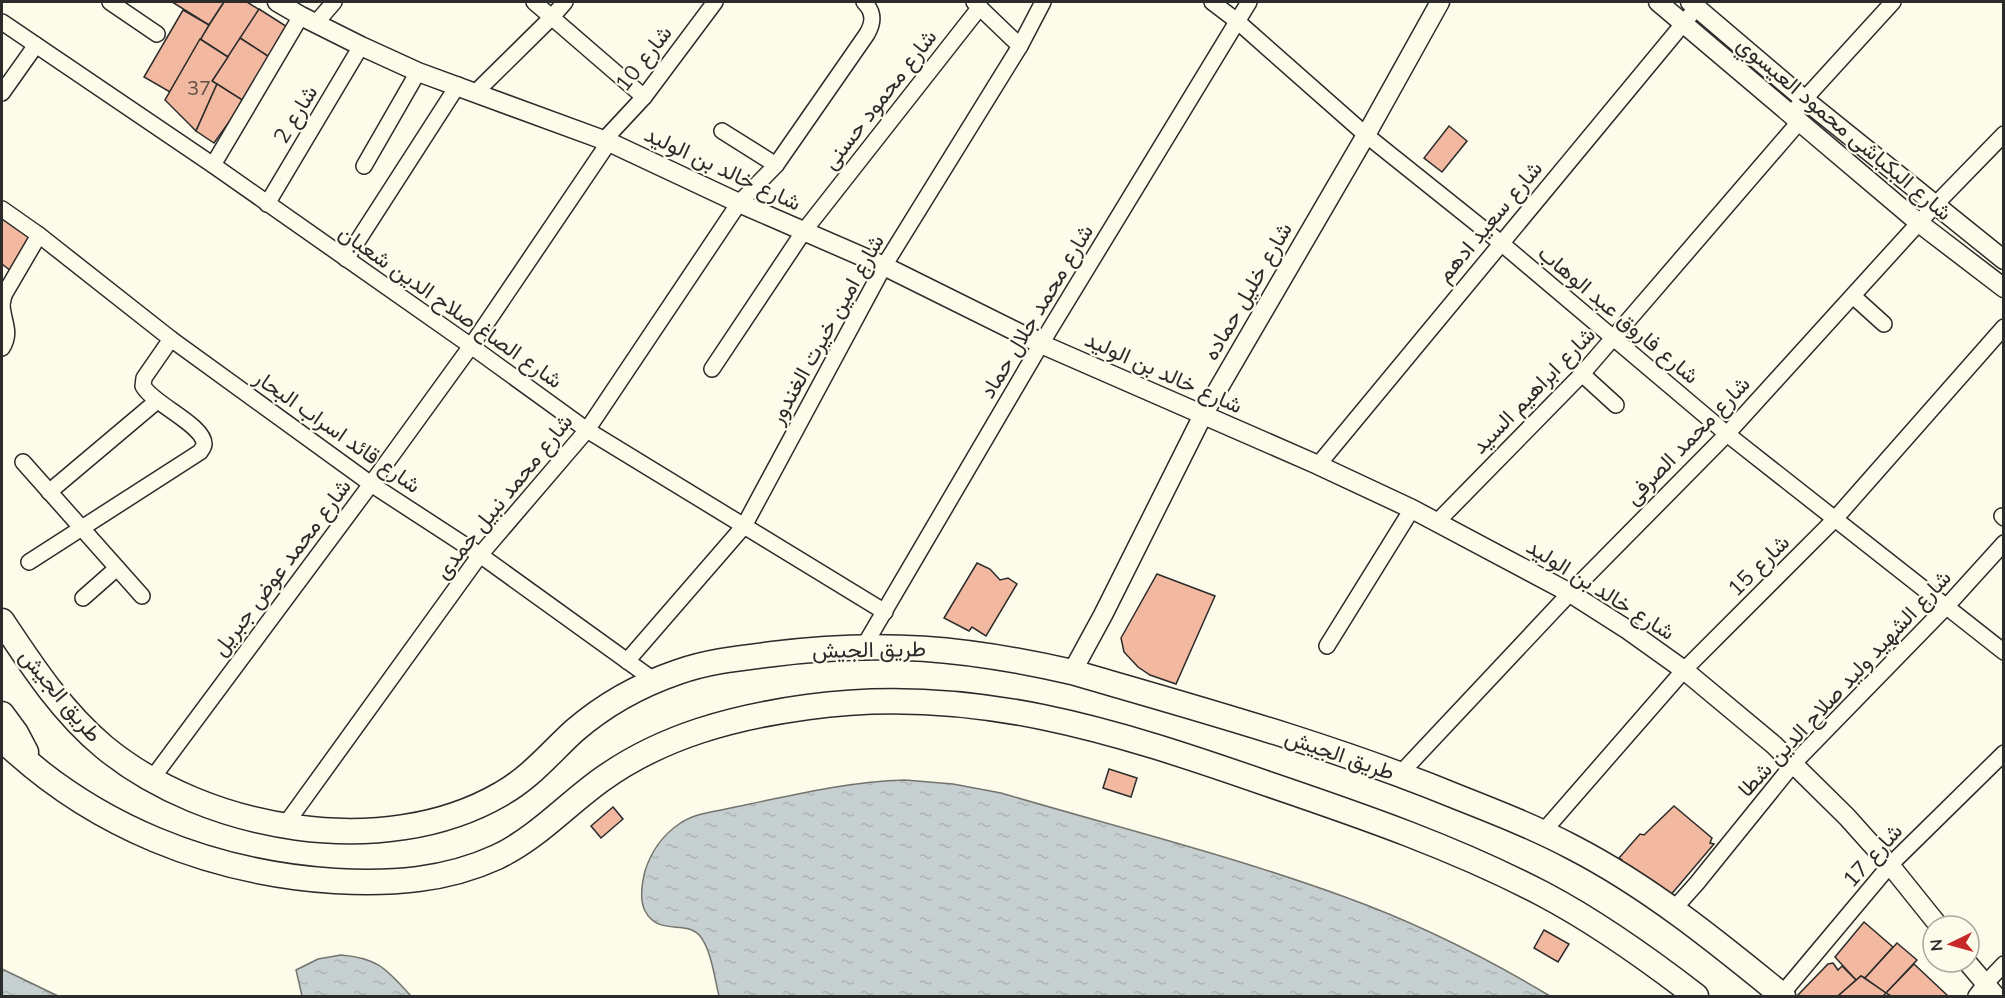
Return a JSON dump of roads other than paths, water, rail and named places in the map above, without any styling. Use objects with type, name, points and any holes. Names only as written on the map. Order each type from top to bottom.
[{"type":"highway","name":"طريق الجيش","points":[[2,621],[48,687],[84,729],[151,780],[220,809],[285,825],[335,830],[381,830],[423,824],[463,812],[504,793],[542,764],[574,732],[633,691],[689,669],[733,659],[864,646],[954,650],[1072,672],[1262,727],[1400,774],[1542,833],[1599,861],[1672,911],[1782,996]]},
{"type":"highway","points":[[2,649],[38,690],[66,708]]},
{"type":"highway","points":[[2,740],[32,767],[109,819],[158,842],[198,857],[229,866],[293,877],[357,882],[394,882],[438,877],[465,870],[495,858],[537,833],[599,781],[621,766],[692,732],[770,713],[845,703],[910,700],[983,706],[1063,721],[1143,742],[1373,820],[1416,837],[1504,874],[1547,896],[1628,946],[1696,996]]},
{"type":"highway","points":[[2,714],[22,744],[32,767]]},
{"type":"street","points":[[110,2],[157,34]]},
{"type":"street","name":"شارع خالد بن الوليد","points":[[278,2],[309,20],[418,72],[607,141],[738,202],[885,266],[1041,344],[1318,465],[1412,509],[1570,593],[1628,630],[1684,670],[1745,719],[1847,817],[1929,914]]},
{"type":"street","points":[[213,165],[309,20],[334,2]]},
{"type":"street","points":[[534,2],[644,97]]},
{"type":"street","points":[[476,92],[565,2]]},
{"type":"street","name":"شارع 10","points":[[607,141],[644,97],[715,2]]},
{"type":"street","name":"شارع محمد نبيل حمدى","points":[[285,825],[480,555],[587,430],[738,202],[776,165],[872,26],[869,7],[864,2]]},
{"type":"street","name":"شارع امين خيرت الغندور","points":[[627,661],[744,526],[885,266],[1020,46],[1043,2]]},
{"type":"street","name":"شارع فاروق عبد الوهاب","points":[[1212,2],[1237,21],[1366,135],[1501,243],[1727,434],[2004,652]]},
{"type":"street","name":"شارع محمد جلال حماد","points":[[864,646],[1041,344],[1249,2]]},
{"type":"street","name":"شارع خليل حماده","points":[[1072,672],[1203,415],[1366,135],[1440,2]]},
{"type":"street","name":"شارع البكباشى محمود العيسوي","points":[[1658,2],[1918,223],[2004,288]]},
{"type":"street","name":"شارع ابراهيم السيد","points":[[1437,522],[1582,374],[1613,339],[1794,119],[1804,99],[1893,2]]},
{"type":"street","points":[[977,4],[1020,46]]},
{"type":"street","name":"شارع محمود حسنى","points":[[712,369],[804,231],[977,4]]},
{"type":"street","name":"شارع البكباشى محمود العيسوي","points":[[1693,4],[1804,99],[2004,260]]},
{"type":"street","name":"شارع سعيد ادهم","points":[[1318,465],[1683,23],[1693,4]]},
{"type":"street","name":"شارع الصاغ صلاح الدين شعبان","points":[[2,22],[213,165],[587,430],[885,612]]},
{"type":"street","points":[[2,93],[36,45]]},
{"type":"street","name":"شارع 2","points":[[267,204],[361,46]]},
{"type":"street","points":[[364,166],[418,72]]},
{"type":"street","points":[[346,259],[458,85]]},
{"type":"street","points":[[722,131],[776,165]]},
{"type":"street","name":"شارع محمد الصرفى","points":[[1400,774],[1570,593],[1727,434],[1918,223],[2004,134]]},
{"type":"street","name":"شارع محمد عوض جبريل","points":[[151,780],[471,346],[607,141]]},
{"type":"street","name":"شارع قائد اسراب البحار","points":[[2,209],[39,234],[171,339],[371,484],[480,555],[655,681]]},
{"type":"street","points":[[2,348],[8,332],[2,305],[4,295],[39,234]]},
{"type":"street","points":[[1853,296],[1884,324]]},
{"type":"street","name":"شارع 15","points":[[1542,833],[1684,670],[1834,520],[2004,327]]},
{"type":"street","points":[[29,562],[203,448],[202,438],[194,427],[157,401],[142,386],[144,378],[171,339]]},
{"type":"street","points":[[1582,374],[1616,405]]},
{"type":"street","points":[[49,492],[157,401]]},
{"type":"street","points":[[23,462],[142,596]]},
{"type":"street","points":[[1328,646],[1412,509]]},
{"type":"street","name":"شارع الشهيد وليد صلاح الدين شطا","points":[[1672,911],[1794,764],[1946,607],[2004,543]]},
{"type":"street","points":[[83,598],[117,568]]},
{"type":"street","name":"شارع 17","points":[[1782,996],[1890,865],[2004,753]]},
{"type":"street","points":[[1975,974],[1986,992],[2004,964]]},
{"type":"water","points":[[905,780],[953,784],[1001,793],[1303,882],[1424,929],[1476,954],[1550,996],[719,996],[710,956],[700,936],[694,931],[658,923],[651,919],[645,911],[642,891],[648,864],[663,839],[685,820],[706,813],[819,790],[861,783]]},
{"type":"water","points":[[341,955],[374,962],[388,972],[411,996],[302,996],[296,970],[318,959]]},
{"type":"water","points":[[2,969],[58,996],[2,996]]}]
